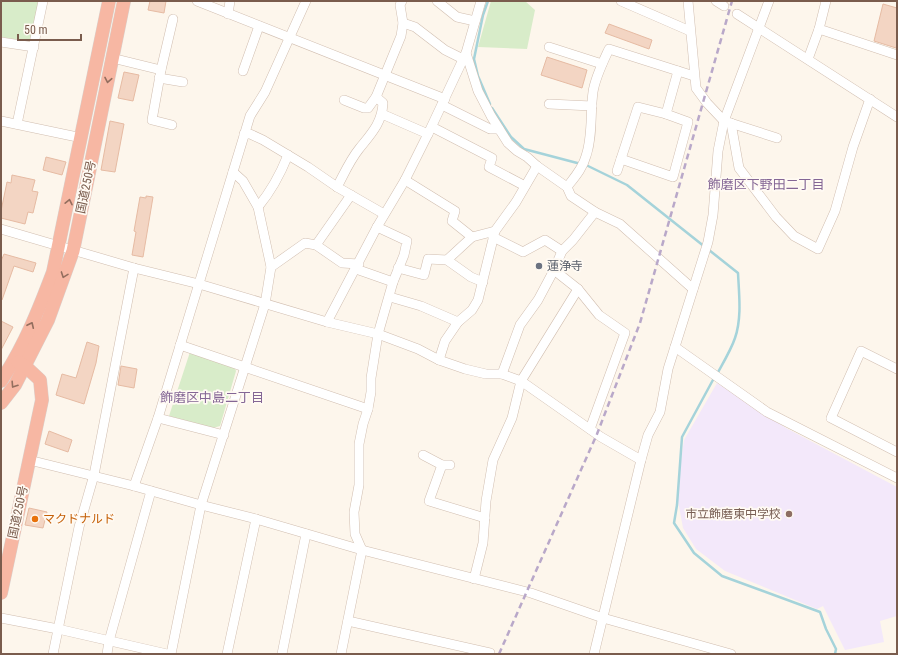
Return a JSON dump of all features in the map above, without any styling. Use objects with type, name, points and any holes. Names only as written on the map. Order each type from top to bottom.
[{"type":"highway","name":"国道250号","points":[[1,403],[15,385],[20,363],[53,272],[110,1]]},
{"type":"highway","name":"国道250号","points":[[1,380],[20,363],[48,320],[73,250],[124,1]]},
{"type":"highway","name":"国道250号","points":[[1,593],[42,400],[40,380],[20,363]]},
{"type":"street","points":[[17,124],[43,1]]},
{"type":"street","points":[[197,1],[385,75],[444,102],[490,129],[499,129]]},
{"type":"street","points":[[228,14],[230,1]]},
{"type":"street","points":[[134,486],[158,418],[250,116],[265,92],[306,1]]},
{"type":"street","points":[[344,100],[364,108],[368,108],[376,97],[401,36],[403,23],[400,5],[402,1]]},
{"type":"street","points":[[437,1],[456,17],[475,21]]},
{"type":"street","points":[[327,322],[384,214],[405,180],[444,102],[465,56],[481,1]]},
{"type":"street","points":[[621,1],[690,31]]},
{"type":"street","points":[[688,1],[696,88],[707,103],[728,122],[777,138]]},
{"type":"street","points":[[594,654],[641,460],[648,435],[660,412],[668,369],[705,255],[713,215],[718,151],[769,1]]},
{"type":"street","points":[[808,59],[819,29],[826,1]]},
{"type":"street","points":[[737,14],[897,117]]},
{"type":"street","points":[[172,126],[152,120],[160,74],[173,19]]},
{"type":"street","points":[[403,23],[416,28],[444,50],[465,56]]},
{"type":"street","points":[[243,71],[259,26]]},
{"type":"street","points":[[819,29],[897,55]]},
{"type":"street","points":[[1,42],[34,47]]},
{"type":"street","points":[[549,48],[602,64]]},
{"type":"street","points":[[567,187],[586,157],[589,143],[593,91],[602,64],[609,49],[694,76]]},
{"type":"street","points":[[465,56],[478,91],[508,143],[567,187],[571,196],[595,212],[620,224],[693,289]]},
{"type":"street","points":[[112,58],[183,82]]},
{"type":"street","points":[[666,114],[678,71]]},
{"type":"street","points":[[337,187],[358,149],[369,138],[382,114],[383,103],[376,97]]},
{"type":"street","points":[[728,122],[739,168],[776,217],[794,236],[818,249],[835,211],[853,147],[870,99]]},
{"type":"street","points":[[549,104],[592,106]]},
{"type":"street","points":[[617,171],[638,107],[666,114],[688,122],[672,178],[621,159]]},
{"type":"street","points":[[382,114],[430,130],[492,158],[489,167],[525,186]]},
{"type":"street","points":[[1,121],[82,138]]},
{"type":"street","points":[[244,134],[250,134],[263,140],[308,166],[337,187],[384,214]]},
{"type":"street","points":[[258,207],[281,173],[288,155]]},
{"type":"street","points":[[439,360],[445,341],[458,322],[472,310],[478,300],[494,234],[516,202],[537,166]]},
{"type":"street","points":[[171,654],[201,505],[265,304],[271,267],[258,207],[243,181],[233,172]]},
{"type":"street","points":[[405,180],[455,211],[452,221],[472,237]]},
{"type":"street","points":[[316,246],[351,195]]},
{"type":"street","points":[[502,374],[520,325],[538,300],[562,251],[573,240],[595,212]]},
{"type":"street","points":[[341,654],[362,550],[355,534],[354,512],[359,485],[359,444],[371,392],[371,378],[378,334],[393,282],[404,256],[406,241],[377,227]]},
{"type":"street","points":[[1,229],[134,268],[199,284],[327,322],[378,334],[418,349],[439,360],[465,369],[486,374],[502,374],[521,381],[600,437],[641,460]]},
{"type":"street","points":[[447,260],[472,237],[494,234],[523,252],[545,240],[562,251]]},
{"type":"street","points":[[271,267],[305,243],[316,246],[342,263],[357,266],[393,282]]},
{"type":"street","points":[[398,268],[424,275],[428,259],[447,260],[471,277],[483,282]]},
{"type":"street","points":[[53,654],[79,527],[94,475],[134,268]]},
{"type":"street","points":[[554,270],[578,289],[599,315],[625,333],[590,429]]},
{"type":"street","points":[[474,580],[483,544],[486,501],[493,460],[512,418],[521,381],[578,289]]},
{"type":"street","points":[[390,296],[421,306],[458,322]]},
{"type":"street","points":[[180,345],[368,409]]},
{"type":"street","points":[[675,347],[767,412],[897,478]]},
{"type":"street","points":[[897,369],[861,351],[831,418],[897,452]]},
{"type":"street","points":[[158,418],[224,435]]},
{"type":"street","points":[[423,454],[446,465],[429,501],[485,518]]},
{"type":"street","points":[[29,460],[94,475],[201,505],[256,518],[362,550],[474,580],[531,593],[603,618],[731,654]]},
{"type":"street","points":[[107,654],[151,491]]},
{"type":"street","points":[[227,654],[256,518]]},
{"type":"street","points":[[282,654],[306,534]]},
{"type":"street","points":[[1,618],[58,629],[167,654]]},
{"type":"street","points":[[348,621],[490,654]]},
{"type":"shaded area","name":"市立飾磨東中学校","points":[[717,383],[786,428],[897,487],[897,616],[880,621],[884,642],[845,650],[823,606],[817,609],[725,571],[696,549],[683,528],[678,501],[679,474],[684,440]]},
{"type":"green space","points":[[1,1],[39,1],[31,40],[26,41],[1,37]]},
{"type":"green space","points":[[491,1],[525,1],[535,10],[527,49],[478,47]]},
{"type":"green space","points":[[190,352],[234,366],[236,371],[220,426],[213,428],[169,416]]},
{"type":"building","points":[[150,1],[166,1],[164,13],[148,10]]},
{"type":"building","points":[[883,4],[897,8],[896,48],[874,41]]},
{"type":"building","points":[[609,24],[652,40],[649,49],[605,33]]},
{"type":"building","points":[[547,57],[587,70],[582,88],[541,75]]},
{"type":"building","points":[[124,72],[139,75],[133,101],[118,98]]},
{"type":"building","points":[[110,121],[124,124],[115,172],[101,170]]},
{"type":"building","points":[[46,157],[66,162],[62,175],[43,170]]},
{"type":"building","points":[[12,175],[35,180],[32,191],[38,192],[33,213],[28,212],[25,224],[1,218],[7,182],[11,183]]},
{"type":"building","points":[[146,196],[153,197],[143,257],[132,255],[136,232],[134,231],[140,197],[146,198]]},
{"type":"building","points":[[4,254],[36,263],[33,272],[14,266],[1,300],[1,261]]},
{"type":"building","points":[[1,321],[13,327],[1,350]]},
{"type":"building","points":[[87,342],[99,346],[96,363],[84,404],[56,395],[62,374],[76,378]]},
{"type":"building","points":[[121,366],[137,369],[134,388],[118,385]]},
{"type":"building","points":[[49,431],[72,440],[68,452],[45,444]]},
{"type":"building","points":[[29,508],[47,512],[43,528],[25,525]]},
{"type":"waterway","points":[[488,1],[483,15],[474,59],[478,76],[490,104]]},
{"type":"waterway","points":[[492,108],[511,137],[524,149],[581,164]]},
{"type":"waterway","points":[[586,165],[627,185],[705,247]]},
{"type":"waterway","points":[[709,250],[738,273],[740,306],[739,322],[735,338],[717,374]]},
{"type":"waterway","points":[[714,378],[682,437],[677,505],[674,523],[694,553],[722,576],[820,612],[826,629],[836,649],[835,654]]},
{"type":"railway","points":[[499,654],[597,434],[640,323],[732,1]]},
{"type":"place","name":"蓮浄寺","points":[[539,266]]},
{"type":"place","name":"市立飾磨東中学校","points":[[789,514]]},
{"type":"place","name":"マクドナルド","points":[[35,519]]},
{"type":"district","name":"飾磨区下野田二丁目","points":[[766,184]]},
{"type":"district","name":"飾磨区中島二丁目","points":[[212,397]]}]
